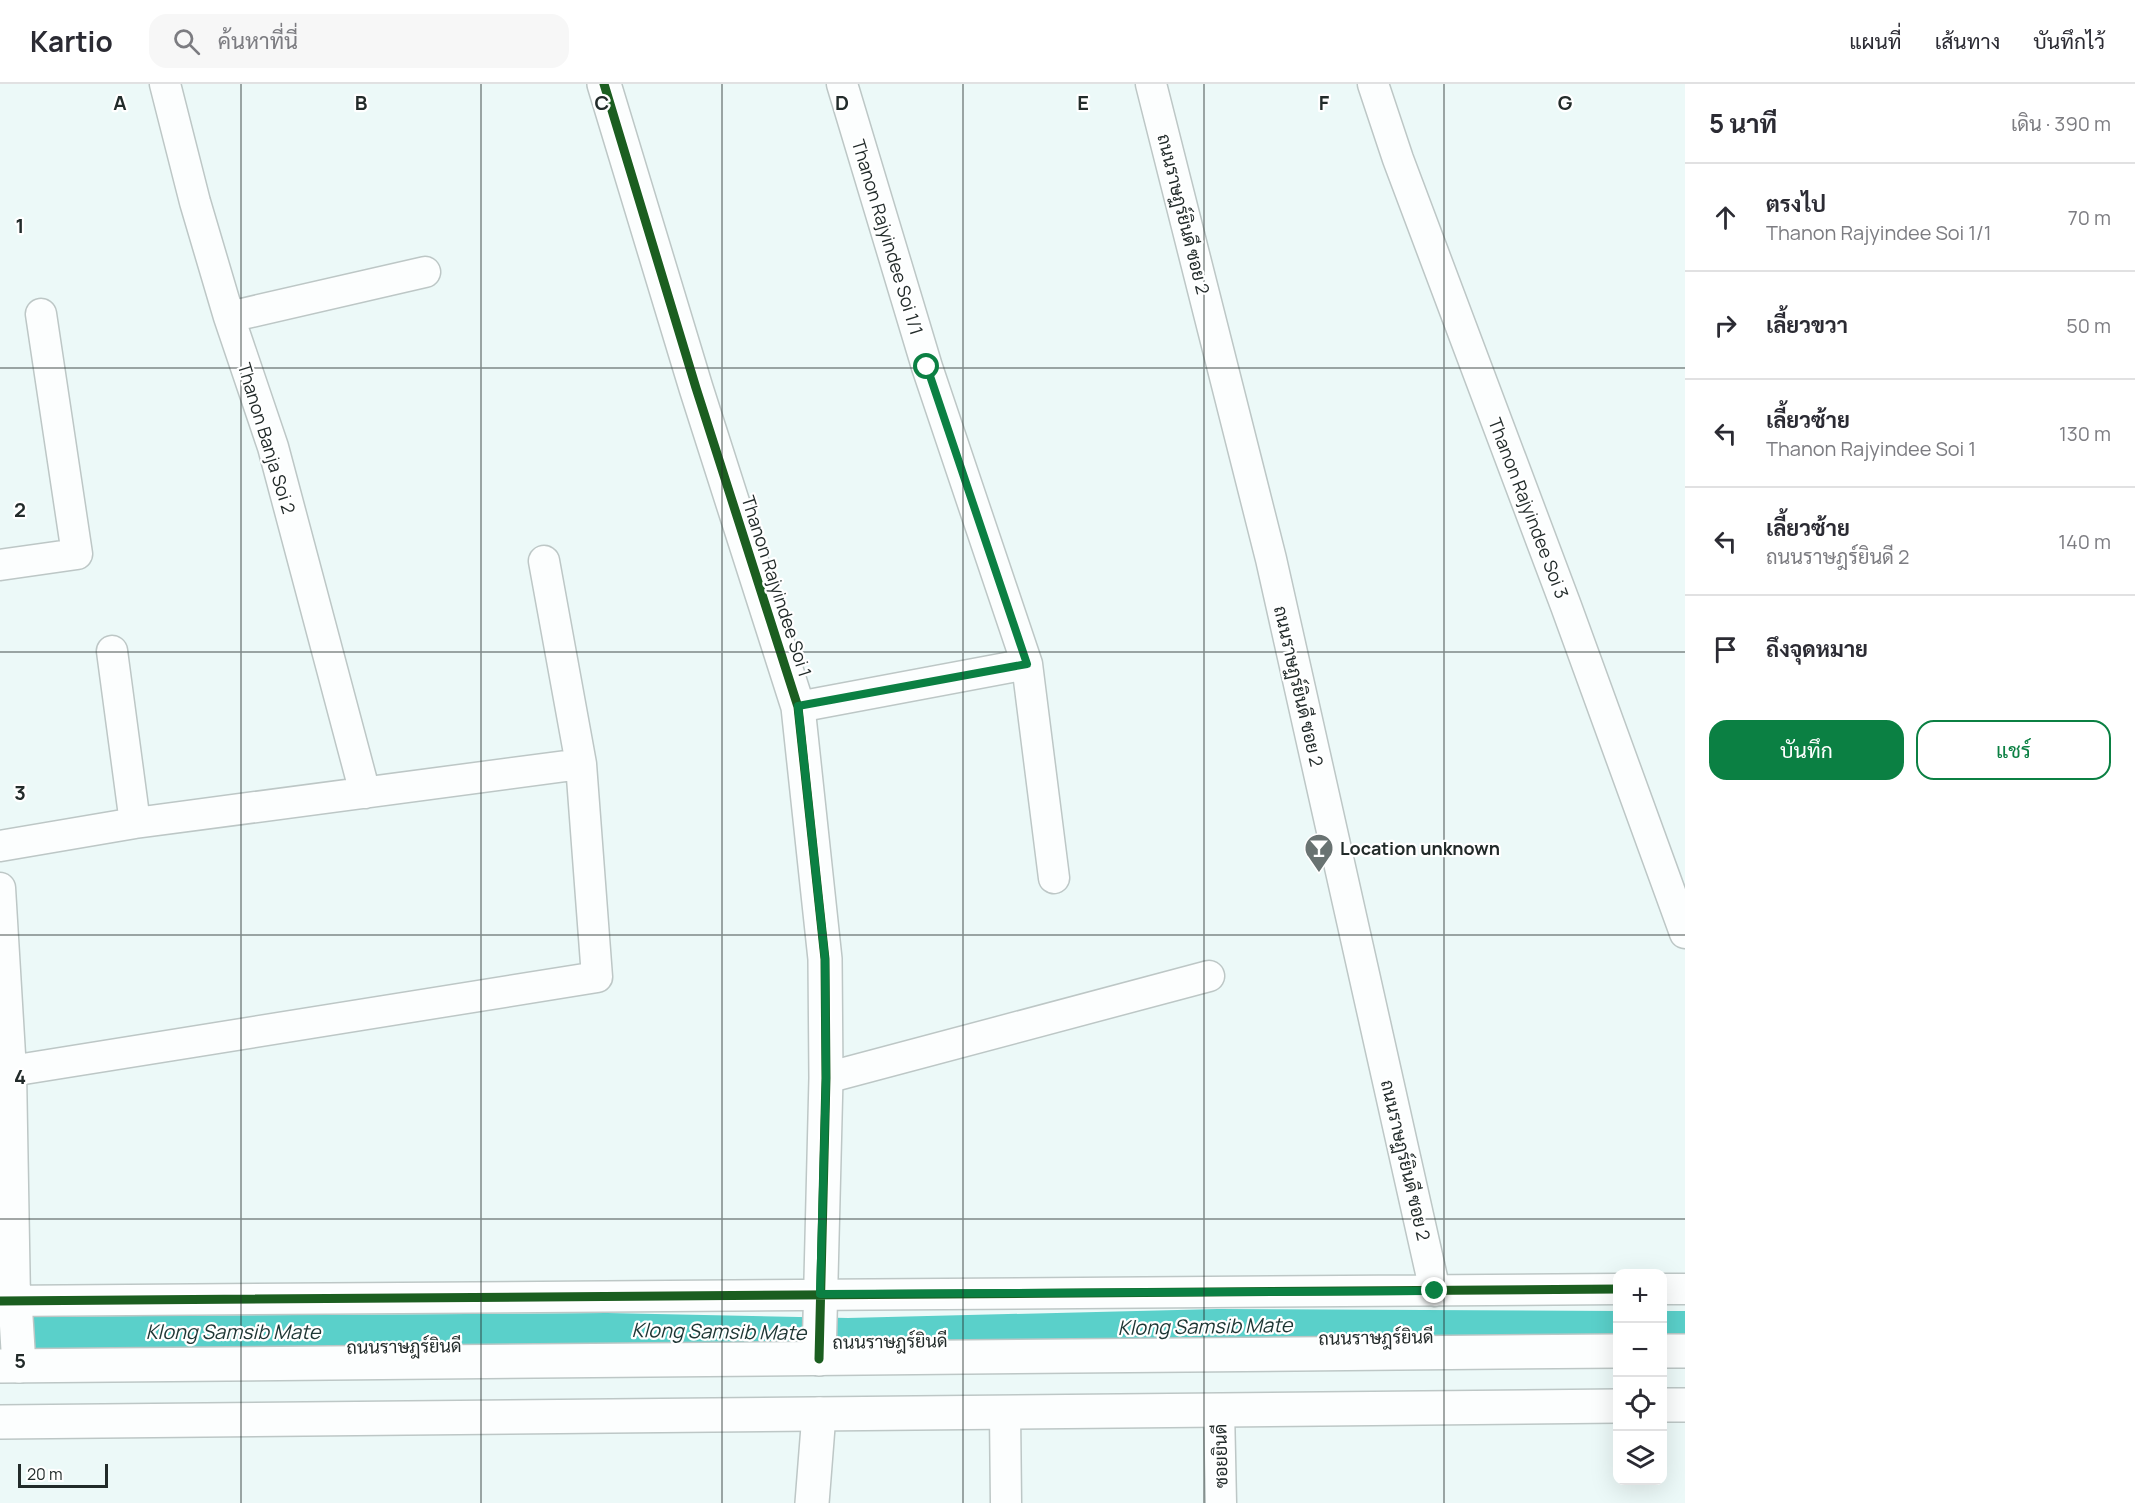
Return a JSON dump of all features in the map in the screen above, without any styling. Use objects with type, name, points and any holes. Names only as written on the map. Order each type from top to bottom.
[{"type":"main road","name":"Thanon Rajyindee Soi 1","points":[[604,84],[696,388],[798,706],[825,959],[826,1078],[819,1359]]},
{"type":"main road","points":[[7,1301],[10,1366]]},
{"type":"main road","name":"ถนนราษฎร์ยินดี","points":[[10,1366],[1613,1351]]},
{"type":"main road","points":[[1667,1351],[1685,1351]]},
{"type":"main road","points":[[1667,1405],[1685,1405]]},
{"type":"main road","points":[[0,1422],[1613,1406]]},
{"type":"main road","points":[[812,1503],[819,1413]]},
{"type":"street","name":"Thanon Banja Soi 2","points":[[165,84],[195,202],[229,317],[273,447],[365,792]]},
{"type":"street","name":"Thanon Rajyindee Soi 1/1","points":[[842,84],[927,367],[1027,664],[1054,878]]},
{"type":"street","name":"ถนนราษฏร์ยินดี ซอย 2","points":[[1151,84],[1270,559],[1435,1291]]},
{"type":"street","name":"Thanon Rajyindee Soi 3","points":[[1373,84],[1398,159],[1566,606],[1685,933]]},
{"type":"street","points":[[229,317],[425,272]]},
{"type":"street","points":[[0,565],[76,554],[41,315]]},
{"type":"street","points":[[11,1071],[597,977],[581,764],[544,561]]},
{"type":"street","points":[[112,651],[135,823]]},
{"type":"street","points":[[798,706],[1027,664]]},
{"type":"street","points":[[0,846],[135,823],[581,764]]},
{"type":"street","points":[[0,888],[11,1071],[7,1301],[1613,1289]]},
{"type":"street","points":[[826,1078],[1209,976]]},
{"type":"street","points":[[1667,1289],[1685,1289]]},
{"type":"street","name":"ซอยยินดี","points":[[1219,1409],[1221,1503]]},
{"type":"street","points":[[1005,1412],[1006,1503]]},
{"type":"waterway","name":"Klong Samsib Mate","points":[[0,1333],[607,1329],[848,1334],[1218,1325],[1613,1327]]},
{"type":"waterway","name":"Klong Samsib Mate","points":[[1667,1327],[1685,1327]]},
{"type":"cycle path","points":[[604,84],[696,388],[798,707],[825,959],[826,1078],[819,1359]]},
{"type":"cycle path","points":[[0,1301],[1613,1289]]},
{"type":"place","name":"Location unknown","points":[[1319,874]]},
{"type":"route","points":[[927,367],[1027,664],[798,706],[825,959],[826,1078],[820,1294],[1435,1291]]}]
